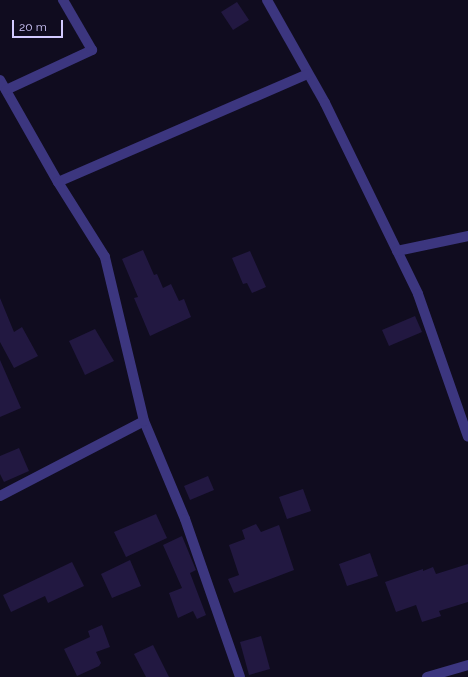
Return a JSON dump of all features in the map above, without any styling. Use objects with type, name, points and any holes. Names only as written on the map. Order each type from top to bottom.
[{"type":"street","points":[[6,90],[92,50],[63,0]]},
{"type":"street","points":[[267,0],[308,74],[418,294],[468,437]]},
{"type":"street","points":[[58,182],[308,74]]},
{"type":"street","points":[[0,80],[58,182],[105,257],[144,421],[185,519],[240,677]]},
{"type":"street","points":[[397,251],[468,236]]},
{"type":"street","points":[[0,496],[144,421]]},
{"type":"street","points":[[427,677],[468,666]]},
{"type":"building","points":[[237,2],[249,20],[233,30],[221,12]]},
{"type":"building","points":[[143,250],[154,275],[157,274],[163,288],[171,284],[179,301],[184,299],[191,317],[150,336],[134,298],[138,297],[122,259]]},
{"type":"building","points":[[250,251],[266,287],[252,293],[247,283],[243,284],[232,258]]},
{"type":"building","points":[[0,298],[14,332],[22,327],[38,356],[14,368],[0,342]]},
{"type":"building","points":[[415,316],[422,332],[389,346],[382,330]]},
{"type":"building","points":[[95,329],[114,361],[85,375],[69,341]]},
{"type":"building","points":[[0,360],[21,408],[0,417]]},
{"type":"building","points":[[19,448],[29,471],[4,482],[0,474],[0,456]]},
{"type":"building","points":[[208,476],[214,490],[190,500],[184,486]]},
{"type":"building","points":[[303,489],[311,511],[287,519],[279,497]]},
{"type":"building","points":[[156,514],[167,538],[126,557],[114,532]]},
{"type":"building","points":[[256,524],[261,532],[279,525],[294,570],[234,593],[228,579],[239,575],[229,545],[245,539],[242,530]]},
{"type":"building","points":[[182,536],[196,570],[190,573],[206,615],[197,619],[193,611],[178,618],[169,593],[182,588],[163,545]]},
{"type":"building","points":[[370,553],[378,576],[347,586],[339,564]]},
{"type":"building","points":[[130,560],[141,586],[112,598],[101,574]]},
{"type":"building","points":[[72,562],[84,586],[48,603],[45,596],[11,612],[3,595]]},
{"type":"building","points":[[468,564],[468,602],[439,611],[441,616],[422,622],[416,605],[396,612],[385,582],[423,569],[423,571],[433,567],[436,574]]},
{"type":"building","points":[[102,625],[110,647],[96,652],[101,663],[99,666],[77,676],[64,649],[90,637],[88,631]]},
{"type":"building","points":[[261,636],[270,669],[249,675],[240,642]]},
{"type":"building","points":[[153,645],[169,677],[146,677],[134,654]]}]
